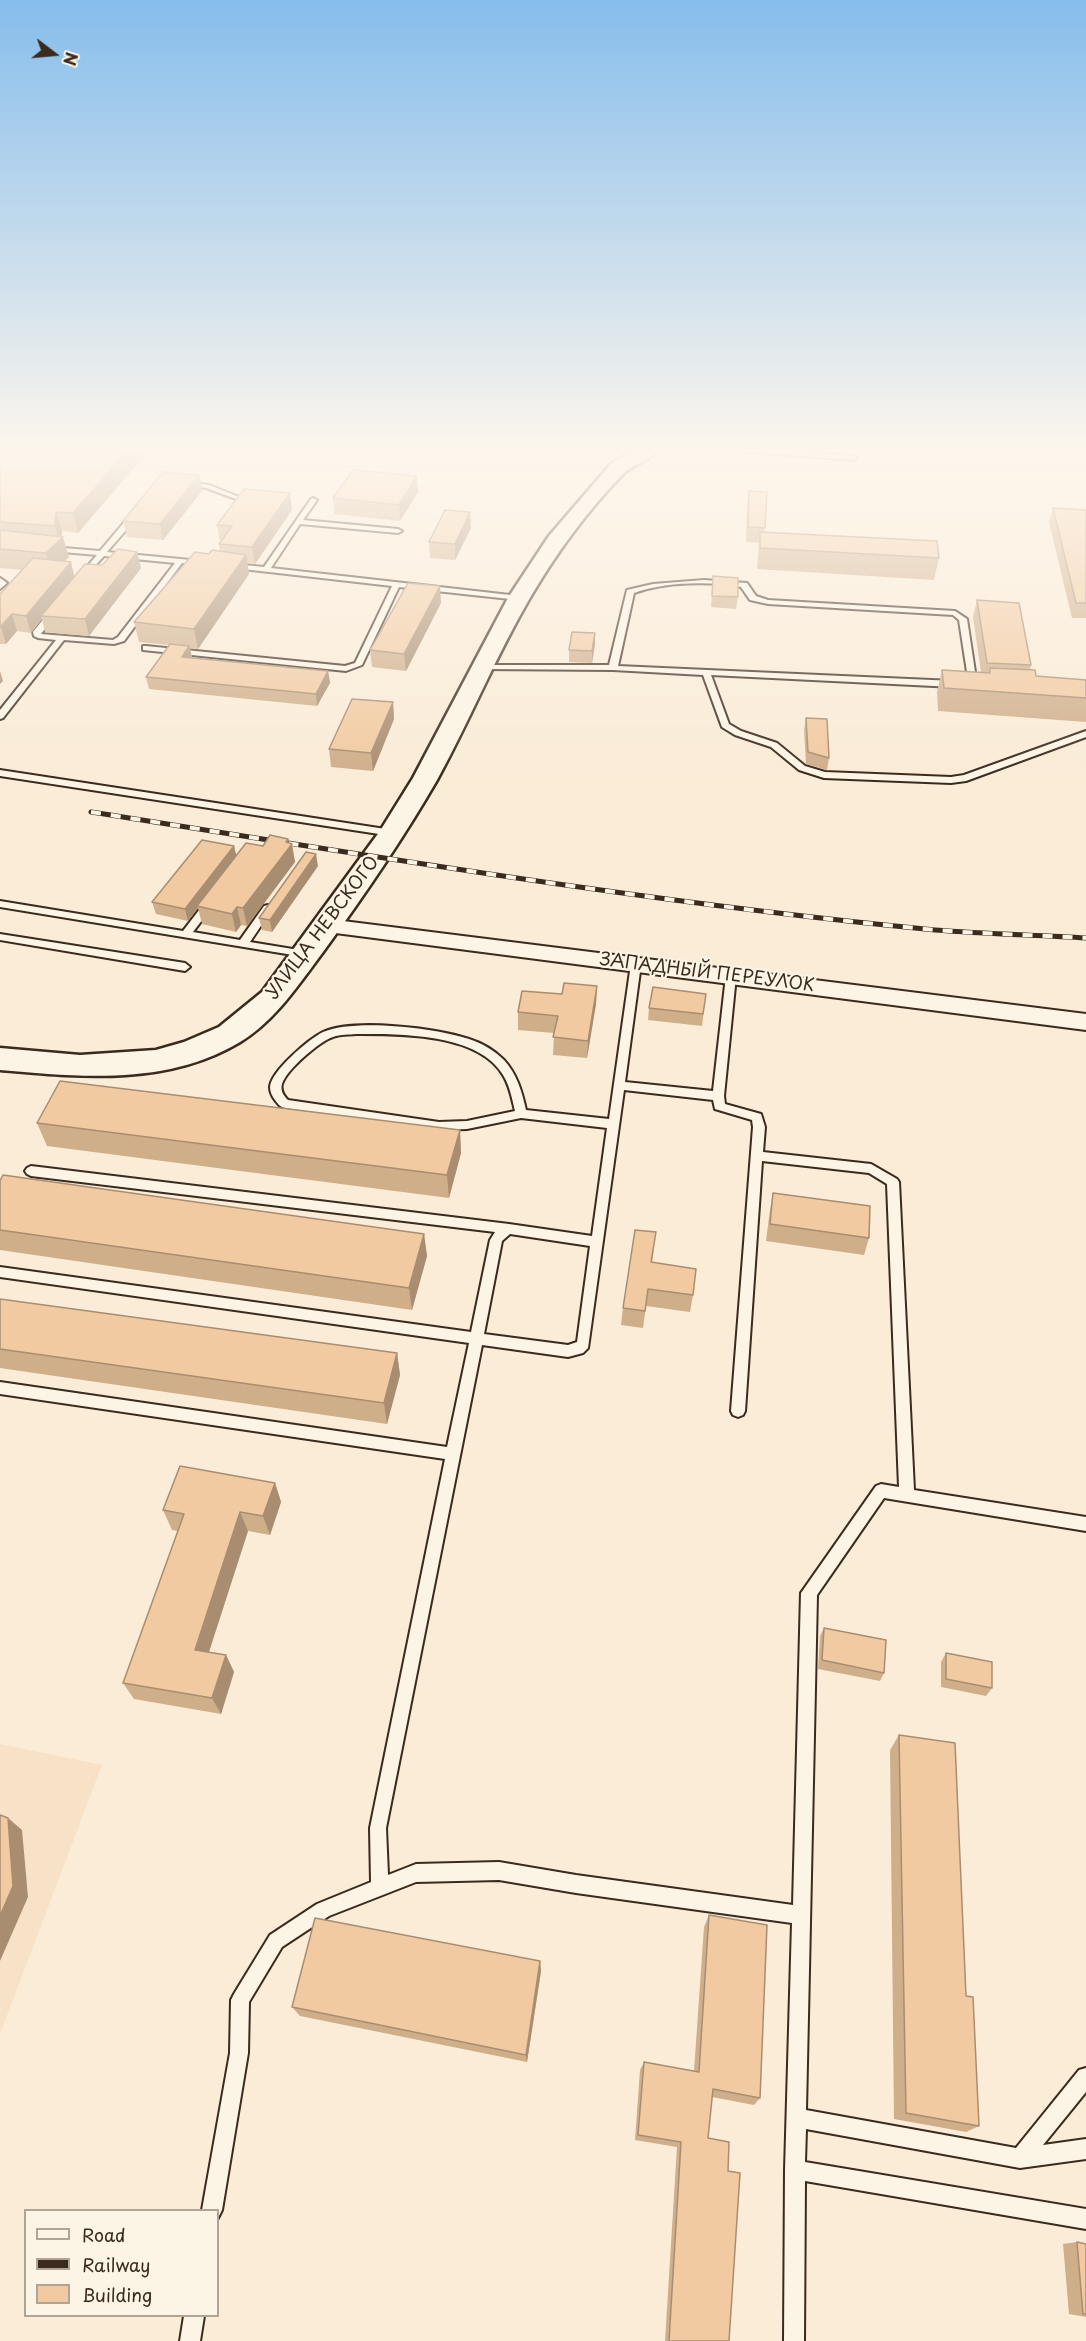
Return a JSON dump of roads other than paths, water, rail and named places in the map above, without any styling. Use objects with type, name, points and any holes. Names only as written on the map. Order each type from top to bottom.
[{"type":"main road","name":"УЛИЦА НЕВСКОГО","points":[[0,1059],[106,1066],[178,1056],[230,1034],[250,1020],[272,999],[306,955],[392,833],[425,778],[519,598],[544,558]]},
{"type":"street","name":"ЗАПАДНЫЙ ПЕРЕУЛОК","points":[[327,926],[1086,1022]]},
{"type":"lane","points":[[81,580],[99,558]]},
{"type":"lane","points":[[149,558],[212,564]]},
{"type":"lane","points":[[266,569],[273,558]]},
{"type":"lane","points":[[59,606],[37,632],[38,636],[114,642],[121,639],[180,561]]},
{"type":"lane","points":[[223,565],[519,598]]},
{"type":"lane","points":[[0,580],[3,583],[0,587]]},
{"type":"lane","points":[[613,668],[630,592],[645,587],[722,581],[744,585],[753,598],[768,602],[961,615],[973,685]]},
{"type":"lane","points":[[146,648],[346,669],[358,665],[397,584]]},
{"type":"lane","points":[[0,716],[62,638]]},
{"type":"lane","points":[[481,667],[613,668],[984,686]]},
{"type":"lane","points":[[706,672],[721,717],[729,729],[774,745],[802,768],[824,775],[951,780],[966,778],[1086,735]]},
{"type":"lane","points":[[0,773],[392,833]]},
{"type":"lane","points":[[187,933],[214,898]]},
{"type":"lane","points":[[243,944],[275,899]]},
{"type":"lane","points":[[0,904],[187,933],[306,955]]},
{"type":"lane","points":[[0,937],[185,967]]},
{"type":"lane","points":[[0,1272],[568,1351],[578,1349],[583,1344],[636,964]]},
{"type":"lane","points":[[731,976],[718,1096],[719,1106],[729,1112],[748,1113],[757,1117],[759,1127],[738,1411]]},
{"type":"lane","points":[[521,1114],[509,1075],[484,1050],[464,1041],[401,1031],[373,1029],[330,1033],[285,1070],[276,1085],[277,1096],[285,1104],[439,1126],[466,1125],[521,1114],[613,1124]]},
{"type":"lane","points":[[619,1085],[718,1096]]},
{"type":"lane","points":[[757,1156],[871,1170],[893,1182],[907,1495]]},
{"type":"lane","points":[[31,1171],[508,1229],[597,1242]]},
{"type":"lane","points":[[380,1887],[378,1828],[496,1240],[502,1232],[508,1229]]},
{"type":"lane","points":[[0,1388],[454,1454]]},
{"type":"lane","points":[[794,2341],[796,2118],[809,1593],[880,1491],[1086,1524]]},
{"type":"lane","points":[[212,2209],[239,2053],[240,2000],[276,1941],[323,1910],[416,1873],[499,1871],[801,1915]]},
{"type":"lane","points":[[1020,2158],[1086,2077]]},
{"type":"lane","points":[[796,2118],[1020,2158],[1086,2149]]},
{"type":"lane","points":[[795,2170],[1086,2219]]},
{"type":"lane","points":[[190,2341],[194,2317]]},
{"type":"railway","points":[[91,812],[407,862],[723,906],[935,930],[1086,938]]}]
